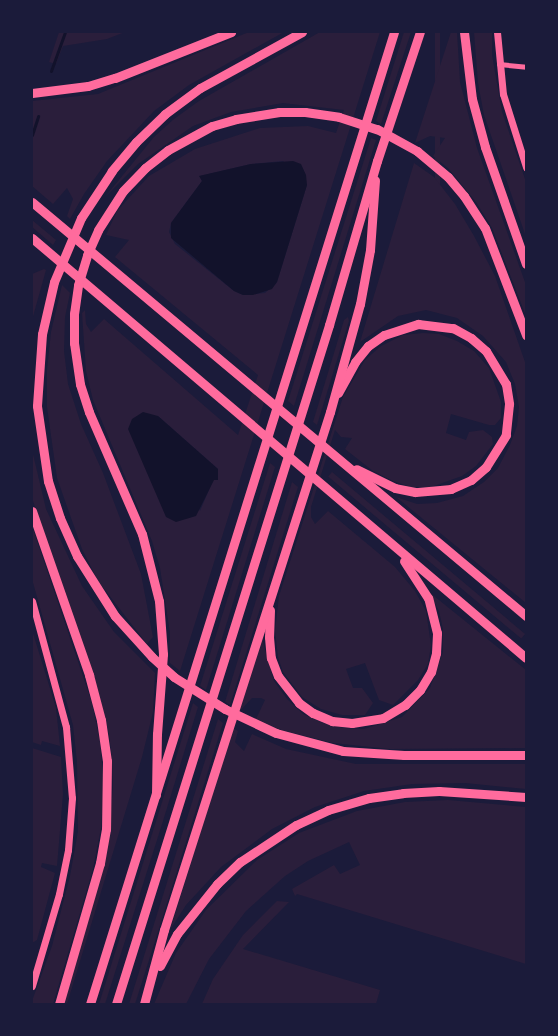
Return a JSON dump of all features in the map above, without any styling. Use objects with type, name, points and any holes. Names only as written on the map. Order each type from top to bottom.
[{"type":"highway","points":[[32,93],[88,86],[116,78],[231,32]]},
{"type":"highway","points":[[302,32],[200,88],[165,114],[136,142],[112,171],[81,218],[66,250],[47,307],[38,372],[37,406],[48,481],[60,518],[95,588],[115,616],[152,657],[200,694],[241,718],[291,738],[343,751],[404,755],[526,755]]},
{"type":"highway","points":[[90,1005],[394,32]]},
{"type":"highway","points":[[116,1005],[303,408],[377,161],[420,32]]},
{"type":"highway","points":[[464,32],[465,57],[472,99],[485,147],[526,264]]},
{"type":"highway","points":[[156,795],[157,734],[163,654],[159,601],[142,534],[89,412],[80,384],[74,343],[74,314],[78,285],[87,255],[110,209],[145,168],[168,150],[212,126],[255,115],[304,112],[339,117],[377,129],[417,151],[448,177],[485,228],[526,335]]},
{"type":"highway","points":[[144,1005],[168,918],[330,412],[360,304],[370,250],[377,161]]},
{"type":"highway","points":[[32,202],[328,452],[526,615]]},
{"type":"highway","points":[[32,238],[319,484],[526,657]]},
{"type":"highway","points":[[328,452],[372,479],[395,488],[432,493],[451,489],[471,480],[486,467],[499,450],[506,435],[509,404],[506,384],[486,351],[471,338],[453,328],[418,324],[384,335],[368,346],[355,362],[330,412]]},
{"type":"highway","points":[[32,511],[89,675],[101,720],[107,761],[107,811],[100,863],[59,1005]]},
{"type":"highway","points":[[272,594],[269,637],[271,658],[278,676],[289,693],[314,713],[332,721],[352,723],[383,718],[405,705],[420,690],[431,672],[436,653],[437,633],[428,598],[392,545]]},
{"type":"highway","points":[[148,990],[177,934],[216,884],[240,862],[296,825],[328,810],[369,798],[403,793],[439,791],[526,797]]},
{"type":"street","points":[[497,32],[499,64],[508,113],[526,167]]},
{"type":"street","points":[[499,64],[526,68]]},
{"type":"street","points":[[32,601],[66,727],[72,798],[64,871],[32,986]]},
{"type":"shaded area","points":[[59,32],[125,32],[107,39],[63,46],[56,64],[49,62]]},
{"type":"shaded area","points":[[249,32],[284,32],[189,85],[154,111],[107,161],[70,219],[67,216],[73,199],[67,188],[53,204],[32,186],[32,101],[98,94]]},
{"type":"shaded area","points":[[320,32],[380,32],[180,671],[170,663],[170,633],[160,568],[152,541],[93,400],[86,371],[82,313],[85,310],[86,324],[91,332],[104,319],[238,435],[258,375],[115,257],[129,240],[106,235],[117,211],[149,176],[195,149],[260,128],[308,126],[336,133],[344,110],[283,103],[231,112],[193,126],[138,164],[105,197],[154,137],[199,101]],"holes":[[[283,161],[307,185],[277,282],[265,293],[243,295],[234,291],[175,244],[169,232],[171,223],[202,181],[200,176],[251,164]],[[158,416],[218,469],[200,511]]]},
{"type":"shaded area","points":[[404,32],[411,32],[381,124],[376,121]]},
{"type":"shaded area","points":[[435,32],[440,32],[440,211],[435,211]]},
{"type":"shaded area","points":[[451,32],[457,32],[460,82],[477,148],[526,285],[526,316],[492,228],[476,202],[448,168],[433,156],[445,138],[430,136],[415,143]]},
{"type":"shaded area","points":[[474,32],[492,32],[492,55],[502,112],[526,182],[526,237],[484,115],[478,83]]},
{"type":"shaded area","points":[[371,138],[376,140],[294,406],[288,401]]},
{"type":"shaded area","points":[[293,161],[301,164],[307,185],[277,282],[272,289],[253,295],[243,295],[234,291],[171,238],[171,223],[202,181],[199,176],[251,164]]},
{"type":"shaded area","points":[[414,163],[434,177],[455,204],[474,236],[495,276],[526,365],[526,603],[396,497],[417,504],[437,503],[463,496],[484,482],[498,468],[510,445],[517,426],[519,407],[515,384],[506,362],[483,336],[457,318],[426,310],[398,316],[360,342]]},
{"type":"shaded area","points":[[32,220],[56,240],[53,245],[32,227]]},
{"type":"shaded area","points":[[46,270],[32,320],[32,274]]},
{"type":"shaded area","points":[[62,285],[70,293],[65,317],[64,351],[68,384],[81,424],[103,473],[141,574],[153,637],[147,644],[98,581],[82,549],[57,478],[47,407],[47,370],[51,332]]},
{"type":"shaded area","points":[[348,317],[349,321],[317,425],[313,422],[344,320]]},
{"type":"shaded area","points":[[439,334],[474,351],[489,368],[501,402],[501,418],[495,425],[489,425],[451,414],[446,433],[466,440],[469,432],[483,430],[492,437],[493,444],[476,466],[462,476],[431,487],[411,487],[373,471],[345,449],[352,438],[341,437],[335,430],[311,507],[311,517],[315,524],[328,511],[395,567],[415,591],[426,611],[431,645],[428,664],[418,680],[393,705],[379,700],[365,663],[346,669],[353,688],[362,688],[373,703],[365,715],[342,715],[321,709],[302,697],[283,672],[278,657],[275,631],[279,596],[343,397],[365,360],[381,346],[403,335]]},
{"type":"shaded area","points":[[143,412],[158,416],[218,469],[218,480],[214,480],[196,516],[176,522],[166,517],[128,429],[132,419]]},
{"type":"shaded area","points":[[32,450],[46,509],[82,586],[114,632],[155,673],[153,712],[142,757],[67,1004],[64,1004],[64,1001],[107,853],[113,787],[112,759],[109,734],[96,683],[32,498]]},
{"type":"shaded area","points":[[270,463],[275,467],[206,690],[200,686]]},
{"type":"shaded area","points":[[332,472],[525,634],[521,639],[328,477]]},
{"type":"shaded area","points":[[292,482],[298,487],[230,705],[225,702]]},
{"type":"shaded area","points":[[32,526],[92,703],[100,742],[104,785],[101,828],[93,869],[53,1004],[32,1004],[32,1001],[52,946],[70,876],[78,831],[77,762],[73,725],[32,579]]},
{"type":"shaded area","points":[[429,592],[526,670],[526,748],[390,749],[333,743],[281,730],[256,719],[265,700],[261,698],[252,698],[240,711],[237,709],[261,635],[274,681],[287,699],[303,714],[323,723],[344,728],[364,729],[402,717],[430,688],[443,652],[443,629],[439,611]]},
{"type":"shaded area","points":[[32,630],[56,708],[60,746],[42,741],[41,745],[32,742]]},
{"type":"shaded area","points":[[193,703],[198,707],[163,821],[105,1004],[99,1004]]},
{"type":"shaded area","points":[[218,719],[223,723],[163,916],[135,1004],[129,1004]]},
{"type":"shaded area","points":[[233,728],[238,731],[235,742],[244,751],[252,734],[286,749],[356,764],[526,764],[526,789],[465,783],[412,784],[364,791],[315,807],[272,829],[221,867],[186,905],[170,930]]},
{"type":"shaded area","points":[[32,748],[61,757],[63,794],[57,866],[42,863],[41,867],[55,873],[37,940],[32,943]]},
{"type":"shaded area","points":[[448,800],[526,807],[526,964],[297,894],[295,896],[292,889],[334,865],[340,874],[360,865],[349,842],[308,861],[285,876],[246,911],[209,959],[186,1004],[154,1004],[176,953],[206,910],[257,860],[299,833],[357,811],[405,802]]},
{"type":"shaded area","points":[[277,901],[289,902],[243,949],[380,990],[376,1004],[202,1004],[213,979],[243,935]]},
{"type":"waterway","points":[[51,71],[65,32]]},
{"type":"waterway","points":[[32,135],[38,116]]}]
